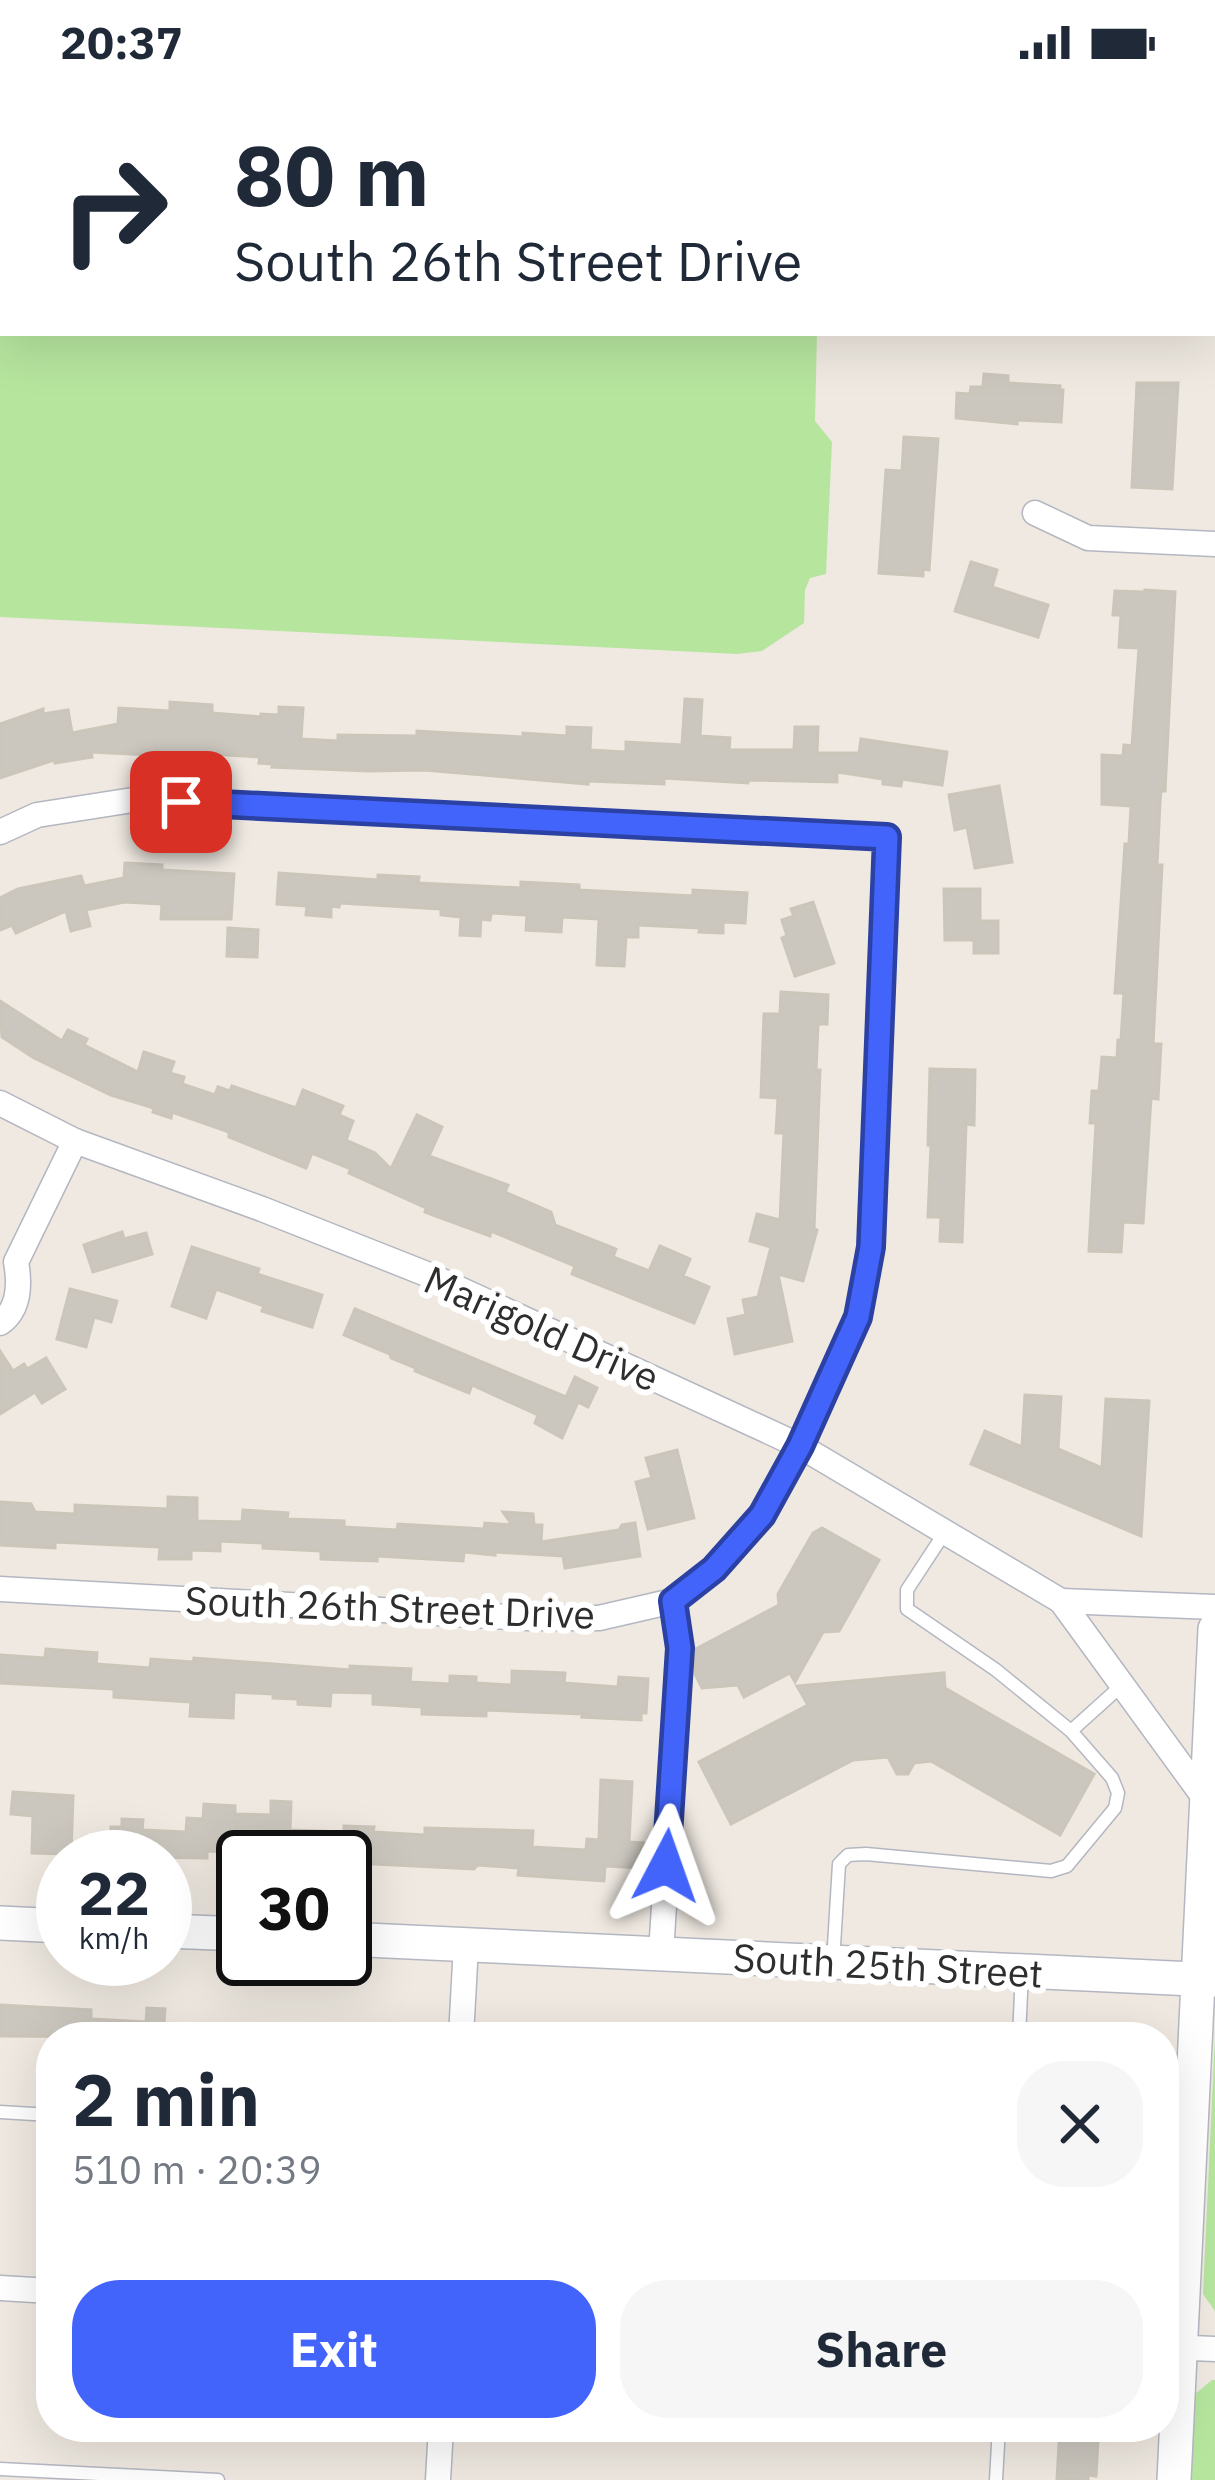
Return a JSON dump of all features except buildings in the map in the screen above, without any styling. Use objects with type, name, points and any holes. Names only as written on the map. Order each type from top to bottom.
[{"type":"main road","points":[[1179,2274],[1207,1980],[1206,1800],[1215,1629]]},
{"type":"main road","points":[[0,1923],[36,1925]]},
{"type":"main road","name":"South 25th Street","points":[[372,1940],[1207,1980]]},
{"type":"main road","points":[[1173,2442],[1174,2480]]},
{"type":"street","points":[[1035,513],[1088,538],[1215,544]]},
{"type":"street","name":"South 26th Street Drive","points":[[0,832],[38,815],[134,800],[887,837],[871,1247],[858,1317],[800,1446],[762,1515],[714,1569],[673,1601],[599,1618],[0,1589]]},
{"type":"street","name":"Marigold Drive","points":[[0,1103],[75,1141],[429,1275],[800,1446],[1061,1601],[1206,1800]]},
{"type":"street","points":[[0,1323],[7,1319],[18,1293],[19,1280],[8,1261],[75,1141]]},
{"type":"street","points":[[661,1954],[680,1648],[673,1601]]},
{"type":"street","name":"Marigold Drive","points":[[1061,1601],[1215,1607]]},
{"type":"street","points":[[462,2022],[466,1945]]},
{"type":"street","points":[[0,2288],[36,2290]]},
{"type":"street","points":[[1179,2347],[1215,2349]]},
{"type":"street","points":[[438,2480],[440,2442]]},
{"type":"lane","points":[[833,1963],[839,1864],[848,1856],[1051,1871],[1067,1866],[1115,1808],[1118,1793],[1112,1778],[1071,1730],[996,1670],[907,1610],[907,1590],[945,1532]]},
{"type":"lane","points":[[1071,1730],[1122,1685]]},
{"type":"lane","points":[[1020,2022],[1022,1972]]},
{"type":"lane","points":[[0,2112],[36,2114]]},
{"type":"lane","points":[[996,2480],[998,2442]]},
{"type":"lane","points":[[0,2469],[218,2480]]},
{"type":"green space","points":[[0,336],[817,336],[815,421],[832,442],[826,574],[810,578],[804,623],[762,651],[737,654],[0,617]]},
{"type":"green space","points":[[1215,2035],[1215,2311],[1203,2294]]},
{"type":"green space","points":[[1212,2380],[1215,2480],[1191,2480],[1195,2394]]},
{"type":"route","points":[[181,802],[887,837],[871,1247],[858,1317],[800,1446],[762,1515],[714,1569],[673,1601],[680,1648],[666,1866]]}]
